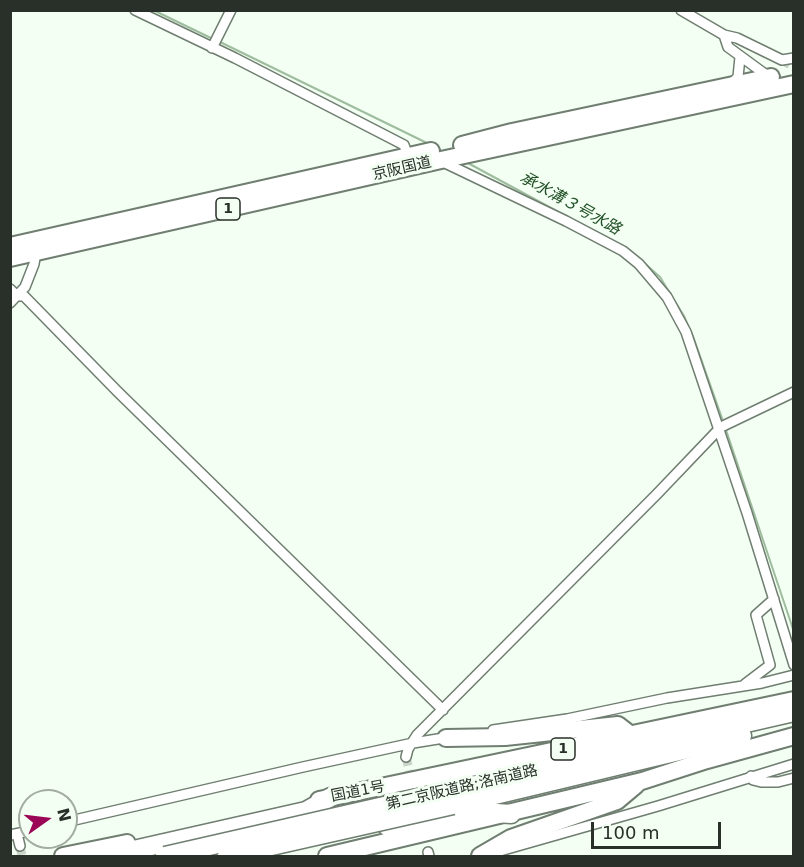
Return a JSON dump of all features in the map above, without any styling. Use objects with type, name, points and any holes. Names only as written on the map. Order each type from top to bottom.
[{"type":"highway","name":"京阪国道","points":[[467,149],[512,132],[794,72]]},
{"type":"highway","name":"京阪国道","points":[[10,258],[467,149],[794,84]]},
{"type":"highway","name":"京阪国道","points":[[10,246],[408,156],[439,157]]},
{"type":"highway","name":"国道1号","points":[[63,856],[794,700]]},
{"type":"highway","name":"第二京阪道路;洛南道路","points":[[165,856],[794,712]]},
{"type":"highway","name":"第二京阪道路;洛南道路","points":[[227,856],[794,724]]},
{"type":"highway","points":[[439,739],[506,737],[618,725],[631,735]]},
{"type":"highway","points":[[327,856],[642,781],[794,736]]},
{"type":"highway","points":[[480,856],[512,838],[617,801],[642,781]]},
{"type":"highway","points":[[107,856],[306,811],[331,797]]},
{"type":"highway","points":[[252,856],[351,833],[482,813],[511,814]]},
{"type":"street","points":[[135,10],[213,46],[404,145],[408,156]]},
{"type":"street","points":[[213,46],[231,10]]},
{"type":"street","points":[[681,10],[724,35],[737,38],[782,60],[794,58]]},
{"type":"street","points":[[724,35],[728,47],[770,77]]},
{"type":"street","points":[[730,85],[738,77],[740,57]]},
{"type":"street","points":[[439,157],[623,251],[639,264],[667,297],[686,332],[720,428],[794,665]]},
{"type":"street","points":[[13,296],[25,287],[36,252]]},
{"type":"street","points":[[13,296],[24,296],[118,392],[443,710]]},
{"type":"street","points":[[413,743],[424,729],[720,428],[794,392]]},
{"type":"street","points":[[743,685],[770,665],[756,615],[774,599]]},
{"type":"street","points":[[78,819],[397,746],[567,719],[794,675]]},
{"type":"street","points":[[424,729],[426,736],[439,739]]},
{"type":"street","points":[[480,856],[658,806],[794,764]]},
{"type":"street","points":[[751,776],[753,780],[760,782],[778,782],[794,778]]},
{"type":"waterway","name":"承水溝３号水路","points":[[153,10],[213,39]]},
{"type":"waterway","name":"承水溝３号水路","points":[[218,41],[429,144]]},
{"type":"waterway","name":"承水溝３号水路","points":[[466,162],[614,242]]},
{"type":"waterway","name":"承水溝３号水路","points":[[641,260],[660,277],[684,316],[723,421]]},
{"type":"waterway","name":"承水溝３号水路","points":[[725,427],[794,632]]},
{"type":"tunnel","points":[[782,60],[794,67]]},
{"type":"tunnel","points":[[406,757],[412,783]]},
{"type":"tunnel","points":[[21,849],[22,856]]}]
